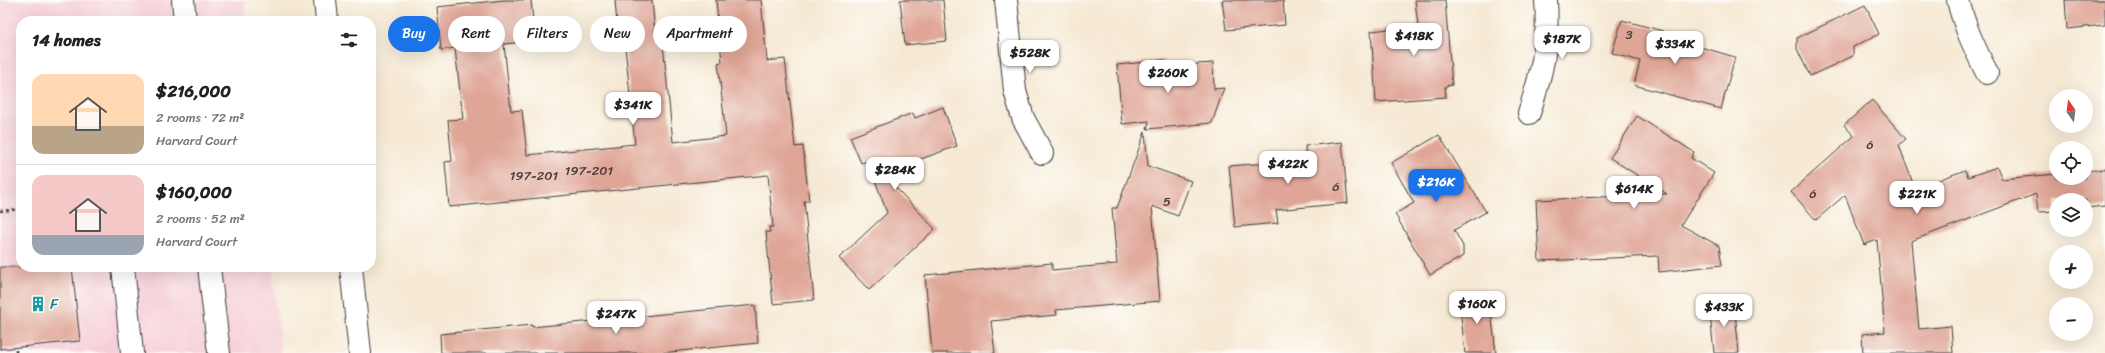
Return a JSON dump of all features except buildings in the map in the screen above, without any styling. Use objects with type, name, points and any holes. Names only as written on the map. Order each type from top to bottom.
[{"type":"street","points":[[183,0],[185,16]]},
{"type":"street","points":[[325,0],[327,16]]},
{"type":"street","points":[[1006,0],[1015,91],[1023,118],[1042,153]]},
{"type":"street","points":[[1529,113],[1541,76],[1546,50],[1548,24],[1546,0]]},
{"type":"street","points":[[1958,0],[1972,44],[1987,72]]},
{"type":"street","points":[[123,272],[132,353]]},
{"type":"street","points":[[210,272],[219,353]]},
{"type":"street","points":[[352,272],[360,353]]},
{"type":"path","points":[[0,211],[16,209]]},
{"type":"shaded area","points":[[0,0],[244,0],[246,16],[16,16],[16,272],[273,272],[281,353],[0,353]]},
{"type":"place","name":"F","points":[[38,304]]}]
